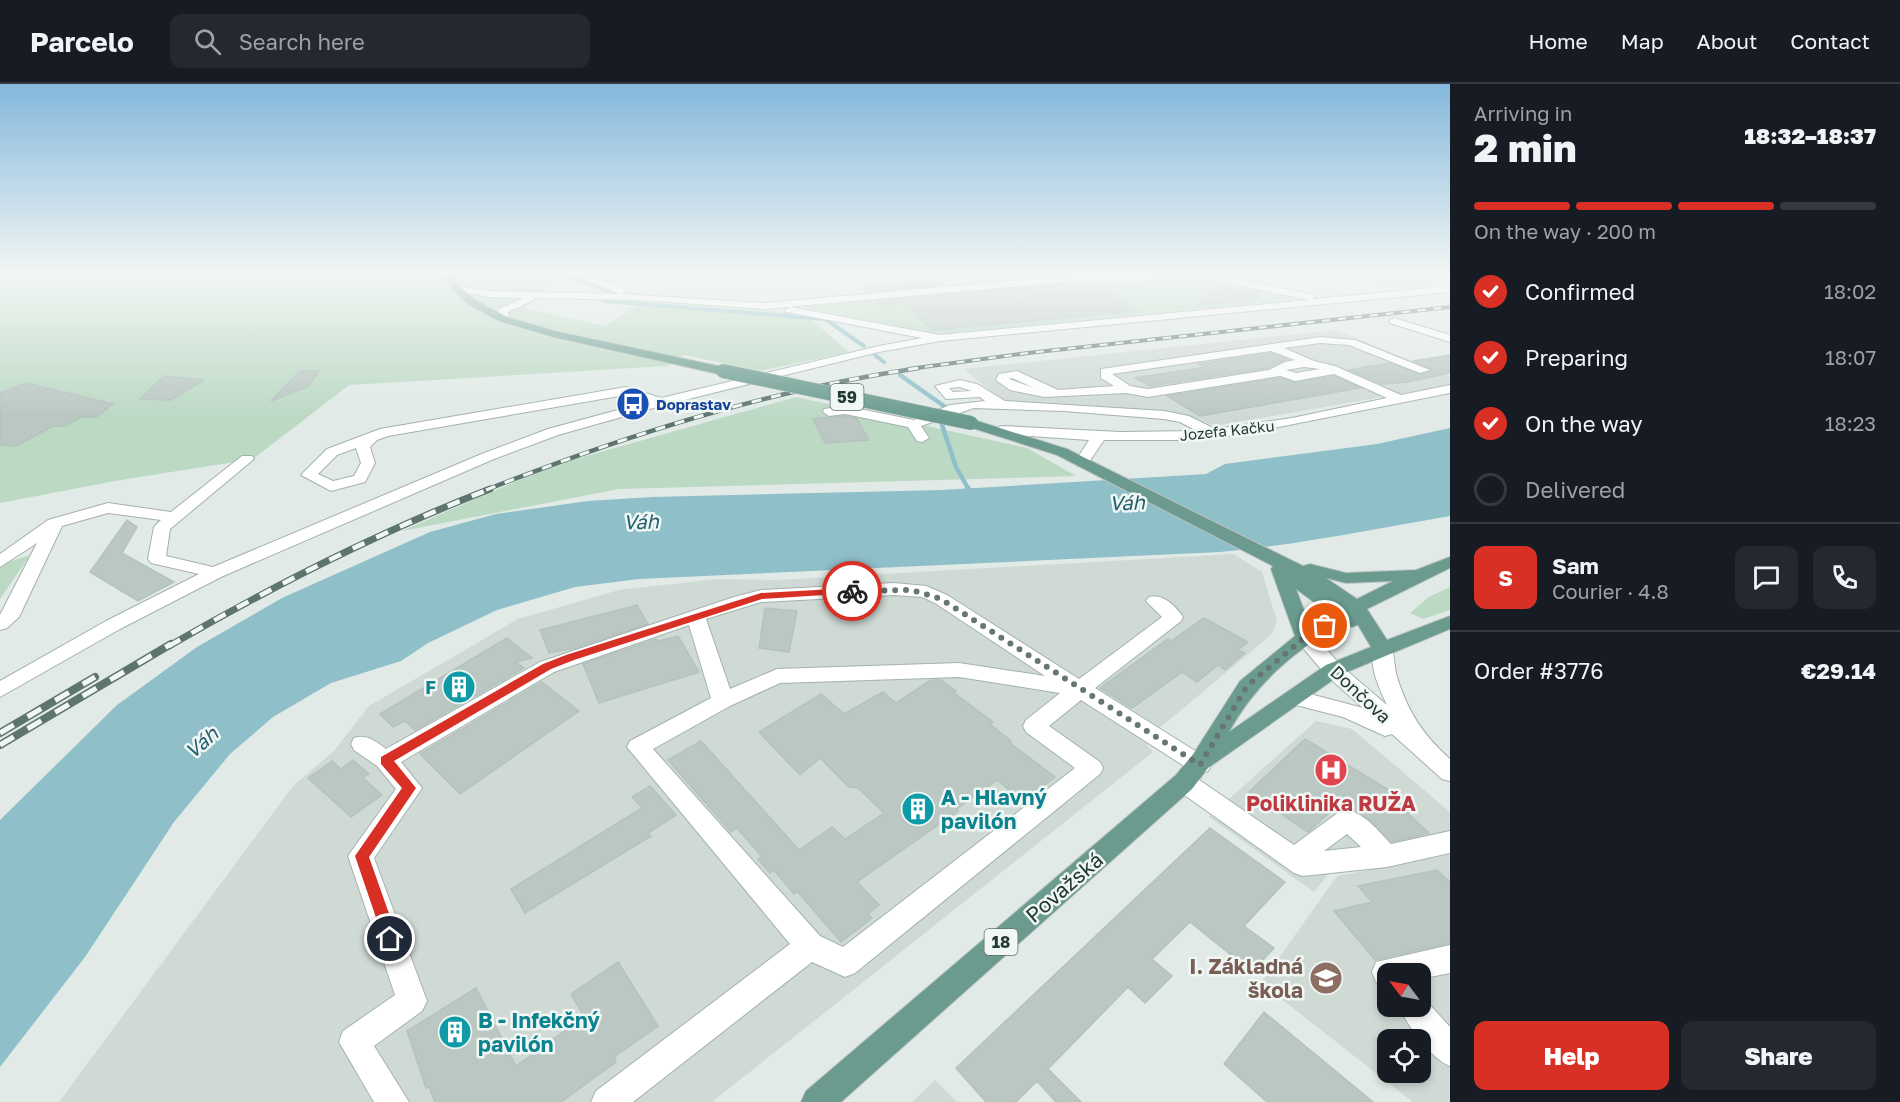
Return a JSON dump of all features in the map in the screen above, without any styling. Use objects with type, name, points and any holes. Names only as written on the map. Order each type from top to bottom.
[{"type":"main road","name":"59","points":[[511,322],[553,334],[1001,430],[1082,462],[1265,556]]},
{"type":"main road","points":[[1265,556],[1280,569],[1351,611]]},
{"type":"main road","points":[[1265,556],[1346,578],[1420,575]]},
{"type":"main road","points":[[1265,556],[1311,576],[1351,611],[1383,650]]},
{"type":"main road","name":"18","points":[[1351,611],[1450,562]]},
{"type":"main road","points":[[1280,569],[1305,637]]},
{"type":"main road","name":"Považská","points":[[1192,773],[1247,686],[1305,637],[1351,611]]},
{"type":"main road","name":"18","points":[[1383,650],[1450,622]]},
{"type":"main road","name":"Považská","points":[[817,1102],[1192,773],[1333,670],[1383,650]]},
{"type":"street","points":[[850,322],[940,338]]},
{"type":"street","points":[[0,690],[113,625],[215,573],[489,456],[553,432],[660,402],[879,349],[940,338],[1113,322]]},
{"type":"street","points":[[1396,322],[1448,338]]},
{"type":"street","points":[[874,327],[879,349]]},
{"type":"street","points":[[1126,389],[1105,375],[1105,372],[1320,340],[1351,342],[1424,370]]},
{"type":"street","points":[[1272,346],[1309,362]]},
{"type":"street","points":[[1331,368],[1330,371],[1295,376],[1275,370],[1309,362],[1319,363],[1331,368],[1397,399]]},
{"type":"street","points":[[1054,393],[1126,389],[1148,393],[1280,372]]},
{"type":"street","name":"Jozefa Kačku","points":[[1001,430],[1101,436],[1213,434],[1317,418],[1450,389]]},
{"type":"street","points":[[371,438],[363,447],[368,463],[360,479],[331,486],[308,475],[332,452],[385,432],[626,391],[660,402]]},
{"type":"street","points":[[982,394],[1002,404]]},
{"type":"street","points":[[829,412],[844,410],[915,424],[963,406],[1002,404],[1164,415],[1184,419],[1213,434]]},
{"type":"street","points":[[915,424],[914,429],[922,438]]},
{"type":"street","points":[[1082,462],[1093,443],[1101,436]]},
{"type":"street","points":[[215,573],[157,559],[162,527],[247,459]]},
{"type":"street","points":[[0,562],[54,523],[108,508],[175,517]]},
{"type":"street","points":[[0,624],[10,617],[54,523]]},
{"type":"street","points":[[385,760],[547,667],[761,596],[894,589],[926,592],[941,599],[1080,689],[1192,773],[1304,865],[1387,856],[1450,842]]},
{"type":"street","points":[[1080,689],[959,670],[777,676],[723,701],[638,747],[810,946],[846,963],[1092,768],[1034,726],[1174,617],[1155,601]]},
{"type":"street","points":[[696,617],[723,701]]},
{"type":"street","name":"Dončova","points":[[1305,637],[1333,670],[1450,772]]},
{"type":"street","points":[[1383,650],[1383,664],[1387,680],[1420,747]]},
{"type":"street","name":"Dončova","points":[[1295,698],[1368,717],[1420,747]]},
{"type":"street","points":[[362,744],[385,760],[410,788],[362,856],[412,1001],[354,1042],[393,1102]]},
{"type":"street","points":[[1295,859],[1348,819],[1387,856]]},
{"type":"street","points":[[607,1102],[810,946]]},
{"type":"street","points":[[1430,963],[1450,959]]},
{"type":"street","points":[[1423,1017],[1450,1051]]},
{"type":"shaded area","points":[[1337,330],[1450,377],[1450,385],[1215,426],[1185,414],[1002,401],[964,369]]},
{"type":"shaded area","points":[[1234,554],[1262,572],[1277,621],[1271,635],[1144,741],[1153,752],[712,1102],[59,1102],[293,786],[333,752],[369,706],[518,619],[619,590],[717,579],[778,580]]},
{"type":"shaded area","name":"Poliklinika RUŽA","points":[[1316,721],[1352,729],[1450,812],[1450,847],[1330,872],[1314,892],[1209,817]]},
{"type":"shaded area","name":"I. Základná škola","points":[[1450,854],[1450,1102],[1413,1102],[1389,1083],[1431,1083],[1431,1029],[1377,1029],[1377,1074],[1261,983],[1337,876]]},
{"type":"shaded area","points":[[935,1080],[957,1102],[912,1102]]},
{"type":"green space","points":[[0,322],[585,322],[605,326],[612,322],[814,322],[849,352],[760,371],[685,355],[667,366],[349,385],[253,459],[115,481],[0,503]]},
{"type":"green space","points":[[876,322],[1069,322],[939,334]]},
{"type":"green space","points":[[796,397],[1027,448],[1076,476],[619,489],[402,531],[551,466]]},
{"type":"green space","points":[[30,555],[0,599],[0,565]]},
{"type":"green space","points":[[1450,587],[1450,610],[1423,619],[1410,613],[1429,597]]},
{"type":"water","name":"Váh","points":[[1450,428],[1450,516],[1307,541],[1220,552],[639,579],[575,587],[497,610],[428,643],[401,661],[331,683],[273,717],[230,754],[174,822],[85,957],[0,1067],[0,820],[117,705],[197,647],[282,598],[430,532],[496,514],[588,501],[652,497],[942,490],[1206,474],[1225,464],[1377,444]]},
{"type":"building","points":[[923,322],[1024,322],[933,330]]},
{"type":"building","points":[[1271,353],[1287,359],[1268,368],[1150,386],[1135,378],[1206,367],[1199,364]]},
{"type":"building","points":[[1450,355],[1450,373],[1407,382],[1382,384],[1349,370],[1390,363],[1421,375],[1432,369],[1413,361]]},
{"type":"building","points":[[300,371],[319,371],[309,386],[271,401]]},
{"type":"building","points":[[164,376],[204,380],[171,400],[140,399]]},
{"type":"building","points":[[1334,376],[1360,388],[1200,416],[1167,396],[1280,378],[1295,383]]},
{"type":"building","points":[[26,383],[113,404],[96,417],[80,417],[66,426],[54,426],[15,446],[0,445],[0,393]]},
{"type":"building","points":[[846,416],[857,419],[869,440],[825,443],[813,419]]},
{"type":"building","points":[[127,520],[137,527],[122,553],[174,582],[138,601],[90,572]]},
{"type":"building","points":[[637,605],[648,624],[576,648],[549,653],[540,630]]},
{"type":"building","points":[[765,608],[797,611],[789,652],[759,648]]},
{"type":"building","points":[[1204,618],[1248,642],[1238,650],[1245,653],[1225,670],[1218,665],[1197,682],[1182,672],[1132,708],[1100,688],[1168,639],[1171,641]]},
{"type":"building","points":[[678,636],[699,672],[599,703],[583,664],[656,639],[658,641]]},
{"type":"building","name":"F","points":[[507,638],[532,658],[516,662],[524,668],[415,730],[405,721],[393,727],[380,714]]},
{"type":"building","name":"A - Hlavný pavilón","points":[[931,680],[941,680],[956,691],[953,692],[993,722],[990,724],[1011,741],[1009,742],[1055,777],[1032,795],[1028,792],[1019,798],[997,780],[957,809],[958,811],[857,882],[879,905],[868,914],[872,918],[841,942],[797,891],[794,894],[774,870],[770,873],[758,859],[762,857],[737,828],[731,832],[668,760],[701,741],[799,850],[832,827],[845,839],[884,813],[858,788],[849,787],[820,758],[800,775],[759,732],[821,694],[844,714],[883,692],[896,703]]},
{"type":"building","points":[[542,682],[579,711],[460,794],[420,754]]},
{"type":"building","points":[[1305,739],[1402,798],[1398,804],[1429,833],[1392,842],[1362,814],[1339,804],[1308,832],[1249,792]]},
{"type":"building","points":[[353,760],[369,774],[363,778],[382,795],[351,817],[308,778],[332,761],[341,769]]},
{"type":"building","points":[[650,786],[676,815],[648,833],[651,836],[525,913],[511,889],[642,808],[632,797]]},
{"type":"building","points":[[1210,828],[1285,882],[1244,926],[1274,948],[1252,972],[1190,922],[1152,959],[1172,976],[1145,1003],[1128,987],[1048,1069],[1081,1102],[1056,1102],[1037,1081],[1016,1102],[986,1102],[956,1068]]},
{"type":"building","points":[[1437,870],[1450,882],[1450,943],[1375,960],[1334,911],[1372,902],[1358,886]]},
{"type":"building","name":"B - Infekčný pavilón","points":[[618,962],[658,1026],[614,1057],[616,1062],[561,1102],[435,1102],[429,1087],[426,1088],[407,1031],[476,988],[516,1066],[584,1017],[571,994]]},
{"type":"building","points":[[1264,1012],[1373,1102],[1267,1102],[1224,1064]]},
{"type":"waterway","points":[[829,322],[864,346]]},
{"type":"waterway","points":[[875,355],[884,362]]},
{"type":"waterway","points":[[900,375],[951,411]]},
{"type":"waterway","points":[[948,418],[942,425],[956,467],[969,490]]},
{"type":"waterway","points":[[968,489],[972,496]]},
{"type":"railway","points":[[909,369],[1028,353],[1317,322]]},
{"type":"railway","points":[[486,490],[592,451],[699,417],[808,389],[919,368]]},
{"type":"railway","points":[[169,646],[326,562],[407,523],[490,489]]},
{"type":"railway","points":[[0,745],[171,644]]},
{"type":"railway","points":[[0,733],[95,677]]},
{"type":"way so far","points":[[852,591],[912,590],[926,592],[941,599],[1200,765],[1247,686],[1305,637],[1325,626]]},
{"type":"place","name":"Doprastav","points":[[633,404]]},
{"type":"place","name":"F","points":[[459,687]]},
{"type":"place","name":"Poliklinika RUŽA","points":[[1331,770]]},
{"type":"place","name":"A - Hlavný pavilón","points":[[918,809]]},
{"type":"place","name":"I. Základná škola","points":[[1326,978]]},
{"type":"place","name":"B - Infekčný pavilón","points":[[455,1032]]},
{"type":"route","points":[[390,939],[362,856],[410,788],[385,760],[547,667],[570,658],[761,596],[852,591]]}]
